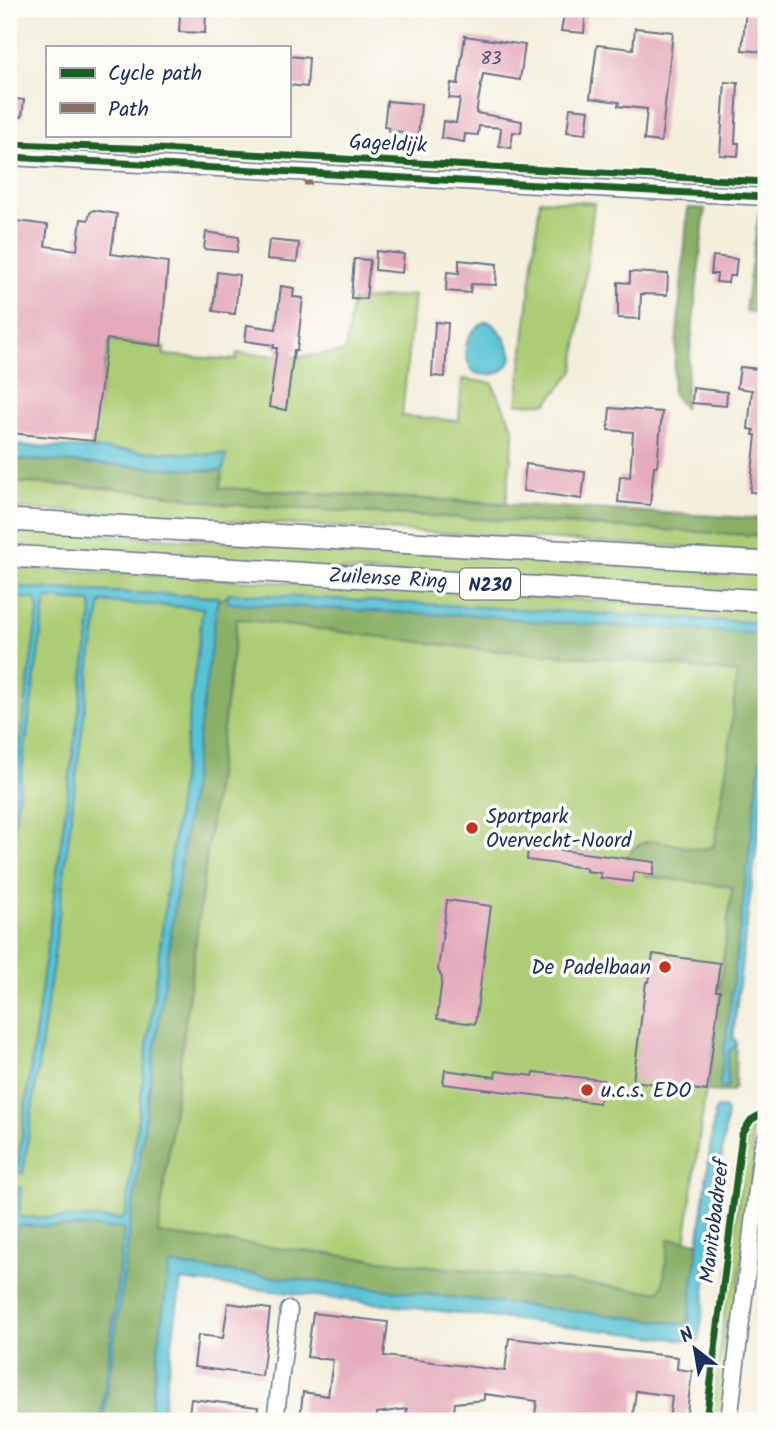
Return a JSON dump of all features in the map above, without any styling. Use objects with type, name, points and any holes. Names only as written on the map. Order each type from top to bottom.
[{"type":"main road","name":"Zuilense Ring","points":[[9,520],[766,563]]},
{"type":"main road","name":"Zuilense Ring","points":[[9,556],[766,601]]},
{"type":"street","name":"Gageldijk","points":[[9,157],[766,197]]},
{"type":"street","name":"Manitobadreef","points":[[729,1421],[762,1149],[766,1138]]},
{"type":"street","points":[[275,1421],[289,1310]]},
{"type":"green space","points":[[540,200],[594,203],[574,371],[547,403],[517,404]]},
{"type":"green space","points":[[688,208],[705,209],[684,408],[672,393]]},
{"type":"green space","points":[[759,212],[766,212],[766,302],[763,313],[745,311]]},
{"type":"green space","points":[[414,295],[402,416],[459,421],[462,379],[492,383],[514,429],[506,503],[219,488],[225,455],[91,449],[109,340],[164,347],[164,355],[236,360],[237,353],[296,357],[345,352],[352,301]]},
{"type":"green space","points":[[9,459],[223,471],[220,488],[766,519],[766,536],[221,504],[142,492],[9,482]]},
{"type":"green space","points":[[9,482],[142,492],[221,504],[766,536],[766,552],[9,508]]},
{"type":"green space","points":[[9,529],[766,573],[766,594],[9,552]]},
{"type":"green space","points":[[9,567],[766,610],[766,630],[234,595],[217,600],[217,597],[9,587]]},
{"type":"green space","points":[[234,595],[766,630],[766,742],[733,1039],[736,1040],[735,1087],[731,1092],[707,1091],[732,887],[646,876],[643,871],[622,867],[631,852],[641,844],[653,841],[690,848],[714,846],[728,758],[737,673],[627,660],[476,649],[237,619],[158,1234],[648,1291],[659,1291],[663,1284],[669,1239],[699,1242],[689,1319],[686,1324],[170,1265],[149,1421],[103,1421],[217,600]]},
{"type":"green space","points":[[9,597],[36,599],[38,610],[9,825]]},
{"type":"green space","points":[[46,599],[91,602],[92,612],[17,1171],[23,1174],[53,963],[91,658],[101,602],[203,608],[126,1213],[124,1219],[19,1217],[21,1188],[16,1187],[9,1248],[9,861]]},
{"type":"green space","name":"Sportpark Overvecht-Noord","points":[[229,614],[763,665],[677,1303],[151,1249]]},
{"type":"green space","points":[[751,1128],[754,1164],[723,1421],[711,1421],[746,1136]]},
{"type":"green space","points":[[16,1225],[124,1228],[101,1421],[9,1421],[9,1297]]},
{"type":"water","points":[[487,321],[504,337],[512,358],[506,368],[487,375],[475,373],[467,359],[466,351],[469,337]]},
{"type":"water","points":[[9,445],[226,455],[223,471],[9,459]]},
{"type":"water","points":[[9,587],[218,597],[103,1421],[124,1229],[17,1225],[9,1297],[9,1248],[16,1187],[21,1187],[19,1217],[123,1219],[126,1213],[203,608],[101,602],[91,658],[53,963],[23,1174],[17,1171],[92,612],[91,602],[46,599],[9,861],[9,825],[38,610],[35,599],[9,597]]},
{"type":"water","points":[[228,593],[766,623],[766,634],[541,622],[478,615],[231,603],[228,602]]},
{"type":"water","points":[[766,719],[766,772],[732,1039],[736,1041],[735,1047],[729,1051],[727,1061],[728,1086],[722,1088],[720,1085]]},
{"type":"water","points":[[724,1108],[727,1112],[699,1342],[181,1280],[161,1421],[149,1421],[169,1265],[686,1324],[689,1319],[715,1110]]},
{"type":"building","points":[[565,9],[586,9],[584,33],[561,31]]},
{"type":"building","points":[[746,9],[766,9],[766,52],[742,50]]},
{"type":"building","points":[[180,13],[206,13],[205,33],[179,32]]},
{"type":"building","points":[[635,28],[673,32],[661,142],[644,140],[647,109],[618,106],[619,102],[590,98],[597,45],[633,49]]},
{"type":"building","points":[[465,36],[525,45],[520,80],[483,74],[476,113],[522,121],[521,133],[513,132],[511,148],[499,146],[501,128],[479,126],[478,135],[465,134],[464,142],[441,138],[443,121],[456,123],[460,99],[449,98],[451,83],[458,84]]},
{"type":"building","points":[[290,56],[309,58],[307,87],[290,85]]},
{"type":"building","points":[[725,82],[738,83],[735,143],[739,143],[738,156],[720,155]]},
{"type":"building","points":[[9,98],[24,100],[22,117],[9,113]]},
{"type":"building","points":[[387,101],[421,104],[418,137],[388,131],[389,128],[384,127]]},
{"type":"building","points":[[570,108],[589,110],[586,134],[567,132]]},
{"type":"building","points":[[93,210],[117,214],[111,254],[168,262],[161,346],[107,339],[94,441],[9,433],[9,220],[48,225],[45,246],[77,250],[81,219],[88,220]]},
{"type":"building","points":[[206,232],[239,237],[237,252],[204,249]]},
{"type":"building","points":[[269,240],[299,243],[297,262],[267,259]]},
{"type":"building","points":[[376,251],[404,254],[402,273],[375,270]]},
{"type":"building","points":[[713,256],[737,259],[735,276],[729,276],[728,283],[716,282],[717,274],[711,274]]},
{"type":"building","points":[[354,259],[370,260],[366,299],[351,298]]},
{"type":"building","points":[[459,260],[497,264],[496,285],[471,284],[470,293],[446,291],[447,272],[459,273]]},
{"type":"building","points":[[217,272],[239,275],[235,314],[213,311]]},
{"type":"building","points":[[630,272],[668,274],[667,295],[641,294],[640,319],[618,318],[618,282],[630,283]]},
{"type":"building","points":[[281,286],[294,288],[293,297],[303,298],[286,410],[269,407],[277,348],[273,348],[274,345],[245,341],[247,325],[276,329]]},
{"type":"building","points":[[435,322],[448,323],[445,377],[432,376]]},
{"type":"building","points":[[740,367],[759,369],[758,374],[766,374],[766,493],[750,492],[756,435],[753,435],[754,430],[748,429],[752,390],[737,388]]},
{"type":"building","points":[[693,388],[727,392],[726,406],[692,403]]},
{"type":"building","points":[[610,408],[662,412],[650,505],[618,502],[620,476],[630,477],[633,432],[608,430]]},
{"type":"building","points":[[526,464],[585,472],[582,499],[523,491]]},
{"type":"building","points":[[528,846],[655,862],[653,875],[634,872],[633,882],[600,878],[601,873],[586,871],[586,868],[527,860]]},
{"type":"building","points":[[447,900],[491,906],[475,1024],[437,1019],[442,978],[438,970]]},
{"type":"building","points":[[653,954],[720,963],[716,991],[720,991],[707,1091],[633,1081],[646,982],[649,982]]},
{"type":"building","points":[[445,1070],[495,1077],[496,1071],[533,1076],[534,1072],[603,1080],[599,1103],[443,1084]]},
{"type":"building","points":[[228,1303],[270,1309],[262,1376],[194,1367],[198,1335],[223,1338]]},
{"type":"building","points":[[313,1313],[388,1322],[384,1356],[505,1371],[509,1338],[678,1357],[677,1369],[692,1371],[686,1421],[669,1421],[672,1396],[636,1391],[632,1421],[534,1421],[537,1401],[484,1394],[484,1400],[455,1403],[453,1421],[406,1421],[407,1409],[377,1413],[376,1421],[307,1421],[300,1418],[303,1392],[328,1396],[333,1360],[307,1357]]},
{"type":"building","points":[[191,1399],[258,1407],[256,1421],[188,1421]]},
{"type":"marked path","points":[[304,183],[312,183]]},
{"type":"cycle path","points":[[9,144],[158,149],[766,182]]},
{"type":"cycle path","points":[[9,157],[766,197]]},
{"type":"cycle path","points":[[706,1421],[742,1134],[751,1120],[766,1111]]},
{"type":"place","name":"Sportpark Overvecht-Noord","points":[[472,828]]},
{"type":"place","name":"De Padelbaan","points":[[665,967]]},
{"type":"place","name":"u.c.s. EDO","points":[[587,1090]]}]
